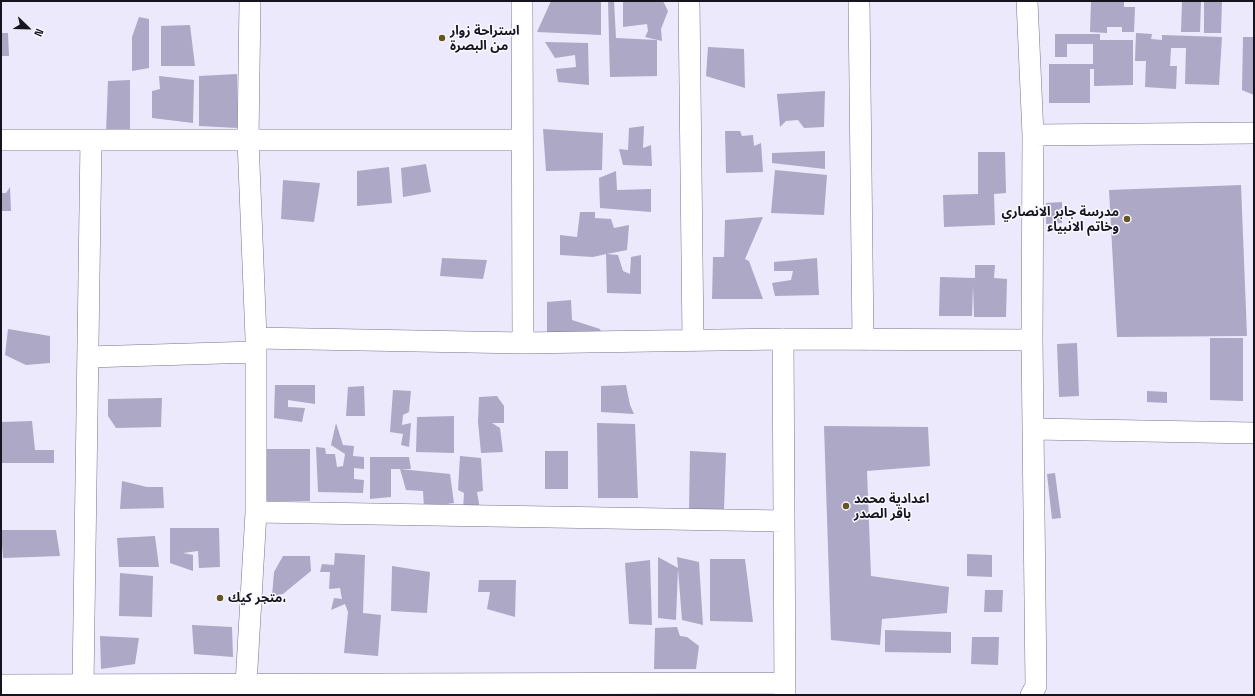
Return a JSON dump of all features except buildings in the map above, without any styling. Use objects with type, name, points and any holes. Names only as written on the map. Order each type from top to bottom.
[{"type":"street","points":[[246,685],[256,512],[256,345],[248,140],[250,1]]},
{"type":"street","points":[[522,1],[523,343]]},
{"type":"street","points":[[689,1],[693,341]]},
{"type":"street","points":[[859,1],[863,340]]},
{"type":"street","points":[[1027,1],[1033,135],[1032,340],[1036,686],[1031,695]]},
{"type":"street","points":[[1033,135],[1254,132]]},
{"type":"street","points":[[1,140],[522,140]]},
{"type":"street","points":[[82,685],[91,140]]},
{"type":"street","points":[[1,685],[82,685],[175,690],[246,685],[785,689],[783,339]]},
{"type":"street","points":[[88,357],[256,345],[783,339],[1032,340]]},
{"type":"street","points":[[1033,429],[1254,433]]},
{"type":"street","points":[[256,512],[784,521]]},
{"type":"place","name":"استراحة زوار من البصرة","points":[[442,38]]},
{"type":"place","name":"مدرسة جابر الانصاري وخاتم الانبياء","points":[[1127,219]]},
{"type":"place","name":"اعدادية محمد باقر الصدر","points":[[846,506]]},
{"type":"place","name":"متجر كيك،","points":[[220,598]]}]
